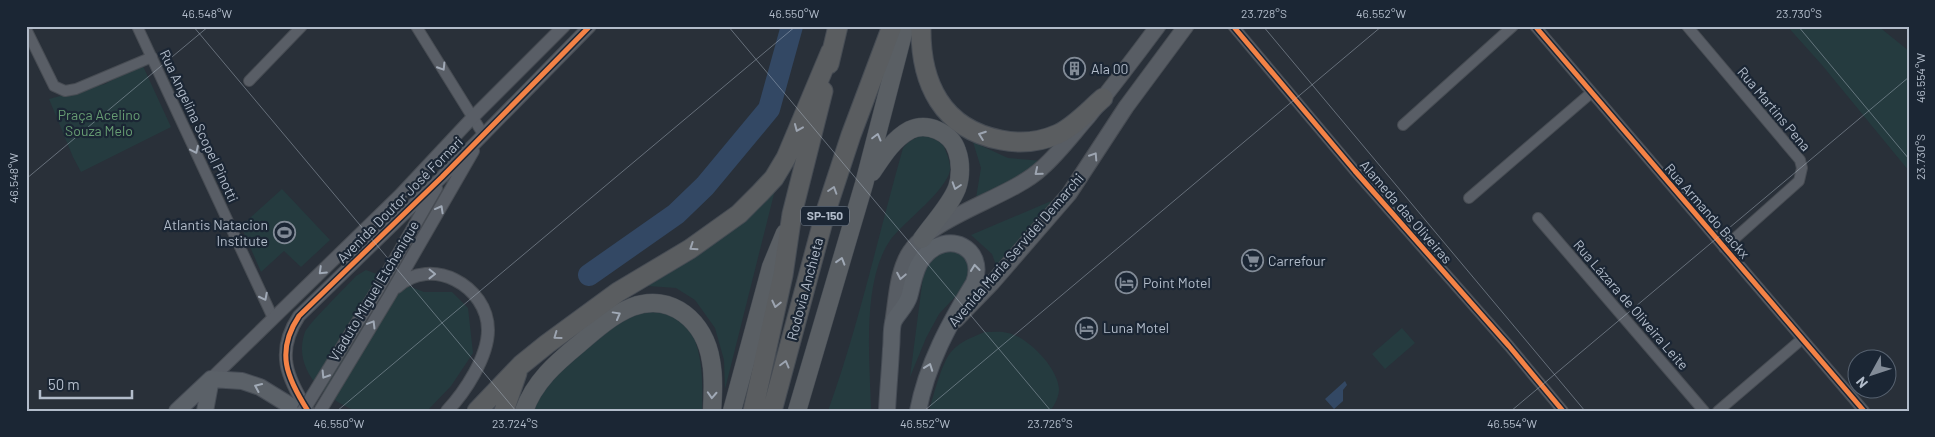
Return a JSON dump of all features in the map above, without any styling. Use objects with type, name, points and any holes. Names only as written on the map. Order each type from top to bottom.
[{"type":"highway","name":"Rodovia Anchieta","points":[[754,411],[783,275],[792,214],[823,94],[838,26]]},
{"type":"highway","name":"Rodovia Anchieta","points":[[772,411],[825,214],[851,136],[892,26]]},
{"type":"highway","name":"Rodovia Anchieta","points":[[797,411],[864,184],[904,26]]},
{"type":"highway","points":[[921,26],[921,48],[924,68],[935,95],[952,116],[976,133],[1006,141],[1026,142],[1041,140],[1069,127],[1103,98]]},
{"type":"highway","points":[[477,411],[521,365],[618,292],[697,244],[739,214],[760,193],[774,178],[786,158],[832,51]]},
{"type":"highway","points":[[864,184],[892,145],[909,131],[928,127],[948,137],[956,146],[959,158],[958,183],[950,201],[922,239]]},
{"type":"highway","name":"Rodovia Anchieta","points":[[732,411],[771,267],[792,214]]},
{"type":"highway","points":[[524,411],[532,391],[543,377],[558,361],[596,329],[614,316],[632,307],[645,303],[659,302],[678,309],[688,316],[698,326],[704,338],[711,360],[713,385],[712,411]]},
{"type":"highway","points":[[504,411],[521,365]]},
{"type":"main road","points":[[887,411],[894,320],[900,279],[904,262],[909,253],[922,239],[941,225],[1017,187],[1035,175],[1057,154],[1158,26]]},
{"type":"main road","name":"Avenida Maria Servidei Demarchi","points":[[918,411],[922,390],[931,363],[938,346],[950,327],[992,283],[1069,194],[1126,107],[1186,26]]},
{"type":"main road","points":[[894,320],[906,305],[917,270],[924,257],[940,244],[954,242],[963,246],[968,251],[975,260],[978,269],[974,284],[956,312],[950,327]]},
{"type":"main road","points":[[177,411],[211,379],[242,381],[260,387],[301,411]]},
{"type":"main road","points":[[190,411],[211,379]]},
{"type":"main road","points":[[205,411],[211,379]]},
{"type":"street","name":"Rua Angelina Scopel Pinotti","points":[[137,26],[273,318]]},
{"type":"street","points":[[249,81],[302,26]]},
{"type":"street","points":[[416,26],[483,134]]},
{"type":"street","name":"Avenida Doutor José Fornari","points":[[211,379],[400,195],[473,117],[564,26]]},
{"type":"street","name":"Avenida Doutor José Fornari","points":[[308,411],[286,371],[286,346],[292,326],[308,306],[442,177],[590,26]]},
{"type":"street","name":"Alameda das Oliveiras","points":[[1233,26],[1354,171],[1510,346],[1563,411]]},
{"type":"street","points":[[1403,126],[1513,26]]},
{"type":"street","name":"Rua Armando Backx","points":[[1535,26],[1864,411]]},
{"type":"street","name":"Rua Martins Pena","points":[[1687,26],[1800,160],[1802,168],[1799,181],[1724,248]]},
{"type":"street","points":[[26,29],[54,86],[65,91],[82,87],[152,57]]},
{"type":"street","points":[[1470,198],[1591,93]]},
{"type":"street","name":"Avenida Doutor José Fornari","points":[[442,177],[473,117]]},
{"type":"street","name":"Viaduto Miguel Etchenique","points":[[320,411],[483,134]]},
{"type":"street","name":"Viaduto Miguel Etchenique","points":[[301,411],[378,289],[442,177]]},
{"type":"street","name":"Rua Lázara de Oliveira Leite","points":[[1538,218],[1704,411]]},
{"type":"street","points":[[390,295],[399,284],[413,276],[436,274],[452,278],[465,286],[481,305],[487,320],[486,345],[470,379],[447,411]]},
{"type":"street","points":[[1718,411],[1802,339]]},
{"type":"green space","points":[[1787,26],[1878,26],[1909,51],[1909,171],[1822,65]]},
{"type":"green space","name":"Praça Acelino Souza Melo","points":[[142,64],[171,127],[81,172],[49,99],[105,84]]},
{"type":"green space","points":[[927,135],[943,144],[949,160],[950,170],[941,187],[897,232],[881,256],[871,299],[869,322],[871,411],[828,411],[859,313],[903,148],[914,139]]},
{"type":"green space","points":[[973,142],[1008,158],[1043,161],[1000,189],[976,198],[981,168]]},
{"type":"green space","points":[[776,186],[725,389],[724,360],[715,328],[695,300],[676,288],[648,286],[646,280]]},
{"type":"green space","name":"Atlantis Natacion Institute","points":[[282,189],[330,240],[301,267],[284,251],[261,272],[241,226]]},
{"type":"green space","points":[[1056,199],[997,268],[992,254],[971,235]]},
{"type":"green space","points":[[957,248],[970,264],[967,284],[939,314],[926,338],[910,377],[924,269],[932,252]]},
{"type":"green space","points":[[366,270],[424,292],[452,292],[468,308],[473,353],[451,386],[427,411],[378,412],[354,410],[342,405],[321,390],[307,369],[303,358],[302,345],[305,332],[356,276]]},
{"type":"green space","points":[[672,311],[689,327],[700,357],[702,411],[529,411],[558,365],[629,312]]},
{"type":"green space","points":[[1402,328],[1415,343],[1385,369],[1372,354]]},
{"type":"green space","points":[[985,332],[1002,332],[1016,336],[1033,347],[1048,363],[1059,389],[1054,406],[1050,411],[929,411],[941,371],[951,352],[963,342]]},
{"type":"water","points":[[1345,381],[1347,385],[1343,390],[1343,401],[1334,409],[1325,399]]},
{"type":"waterway","points":[[589,275],[676,214],[705,186],[769,109],[792,26]]},
{"type":"cycle path","points":[[308,411],[294,387],[287,365],[287,341],[299,316],[442,177],[590,26]]},
{"type":"cycle path","points":[[1233,26],[1355,171],[1509,346],[1563,411]]},
{"type":"cycle path","points":[[1535,26],[1864,411]]},
{"type":"place","name":"Ala 00","points":[[1075,69]]},
{"type":"place","name":"Atlantis Natacion Institute","points":[[284,233]]},
{"type":"place","name":"Carrefour","points":[[1252,261]]},
{"type":"place","name":"Point Motel","points":[[1127,283]]},
{"type":"place","name":"Luna Motel","points":[[1087,328]]}]
